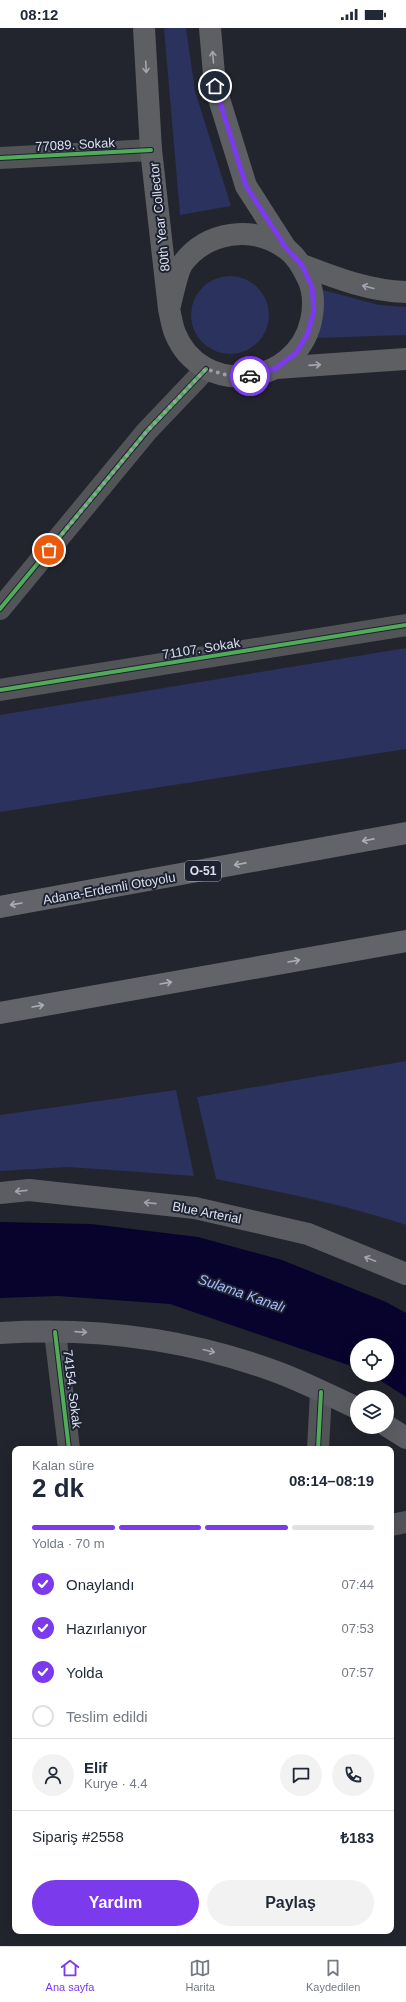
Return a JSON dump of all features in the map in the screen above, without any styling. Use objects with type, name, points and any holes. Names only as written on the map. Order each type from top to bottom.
[{"type":"highway","name":"Adana-Erdemli Otoyolu","points":[[0,907],[406,832]]},
{"type":"highway","points":[[0,1013],[406,941]]},
{"type":"main road","name":"80th Year Collector","points":[[144,28],[151,150],[169,310],[175,333],[187,354],[206,369]]},
{"type":"main road","points":[[210,28],[215,86],[246,186],[286,248],[302,265],[312,287],[314,310],[308,333],[296,353],[276,368]]},
{"type":"main road","points":[[169,310],[182,264],[198,248],[218,236],[242,233],[265,237],[286,248]]},
{"type":"main road","points":[[302,265],[345,281],[383,291],[406,292]]},
{"type":"main road","points":[[206,369],[230,376],[254,376],[276,368],[406,359]]},
{"type":"main road","name":"Blue Arterial","points":[[0,1193],[29,1190],[195,1208],[308,1234],[406,1274]]},
{"type":"main road","points":[[0,1333],[77,1331],[135,1336],[211,1351],[278,1372],[350,1405]]},
{"type":"main road","points":[[394,1430],[406,1438]]},
{"type":"street","name":"77089. Sokak","points":[[0,158],[151,150]]},
{"type":"street","points":[[0,609],[147,431],[206,369]]},
{"type":"street","name":"71107. Sokak","points":[[0,690],[406,625]]},
{"type":"street","name":"74154. Sokak","points":[[55,1332],[69,1446]]},
{"type":"street","points":[[318,1446],[321,1392]]},
{"type":"street","points":[[394,1524],[406,1522]]},
{"type":"shaded area","points":[[164,28],[186,28],[195,91],[231,206],[180,215]]},
{"type":"shaded area","points":[[230,276],[245,279],[258,287],[266,300],[269,315],[266,330],[258,343],[245,351],[230,354],[215,351],[202,343],[194,330],[191,315],[194,300],[202,287],[215,279]]},
{"type":"shaded area","points":[[323,290],[379,305],[406,307],[406,335],[315,338],[323,315]]},
{"type":"shaded area","points":[[406,648],[406,749],[0,812],[0,715]]},
{"type":"shaded area","points":[[406,1061],[406,1225],[336,1205],[216,1179],[197,1097]]},
{"type":"shaded area","points":[[176,1090],[194,1176],[68,1167],[0,1171],[0,1115]]},
{"type":"water","name":"Sulama Kanalı","points":[[0,1222],[91,1224],[198,1237],[282,1260],[386,1302],[406,1313],[406,1397],[383,1382],[394,1382],[394,1338],[350,1338],[350,1366],[170,1304],[58,1296],[0,1298]]},
{"type":"cycle path","points":[[0,158],[151,150]]},
{"type":"cycle path","points":[[0,609],[147,431],[206,369]]},
{"type":"cycle path","points":[[0,690],[406,625]]},
{"type":"cycle path","points":[[55,1332],[69,1446]]},
{"type":"cycle path","points":[[318,1446],[321,1392]]},
{"type":"way so far","points":[[49,550],[147,431],[206,369],[230,376],[250,376]]},
{"type":"route","points":[[215,86],[246,186],[286,248],[302,265],[312,287],[314,310],[308,333],[296,353],[276,368],[250,376]]}]
